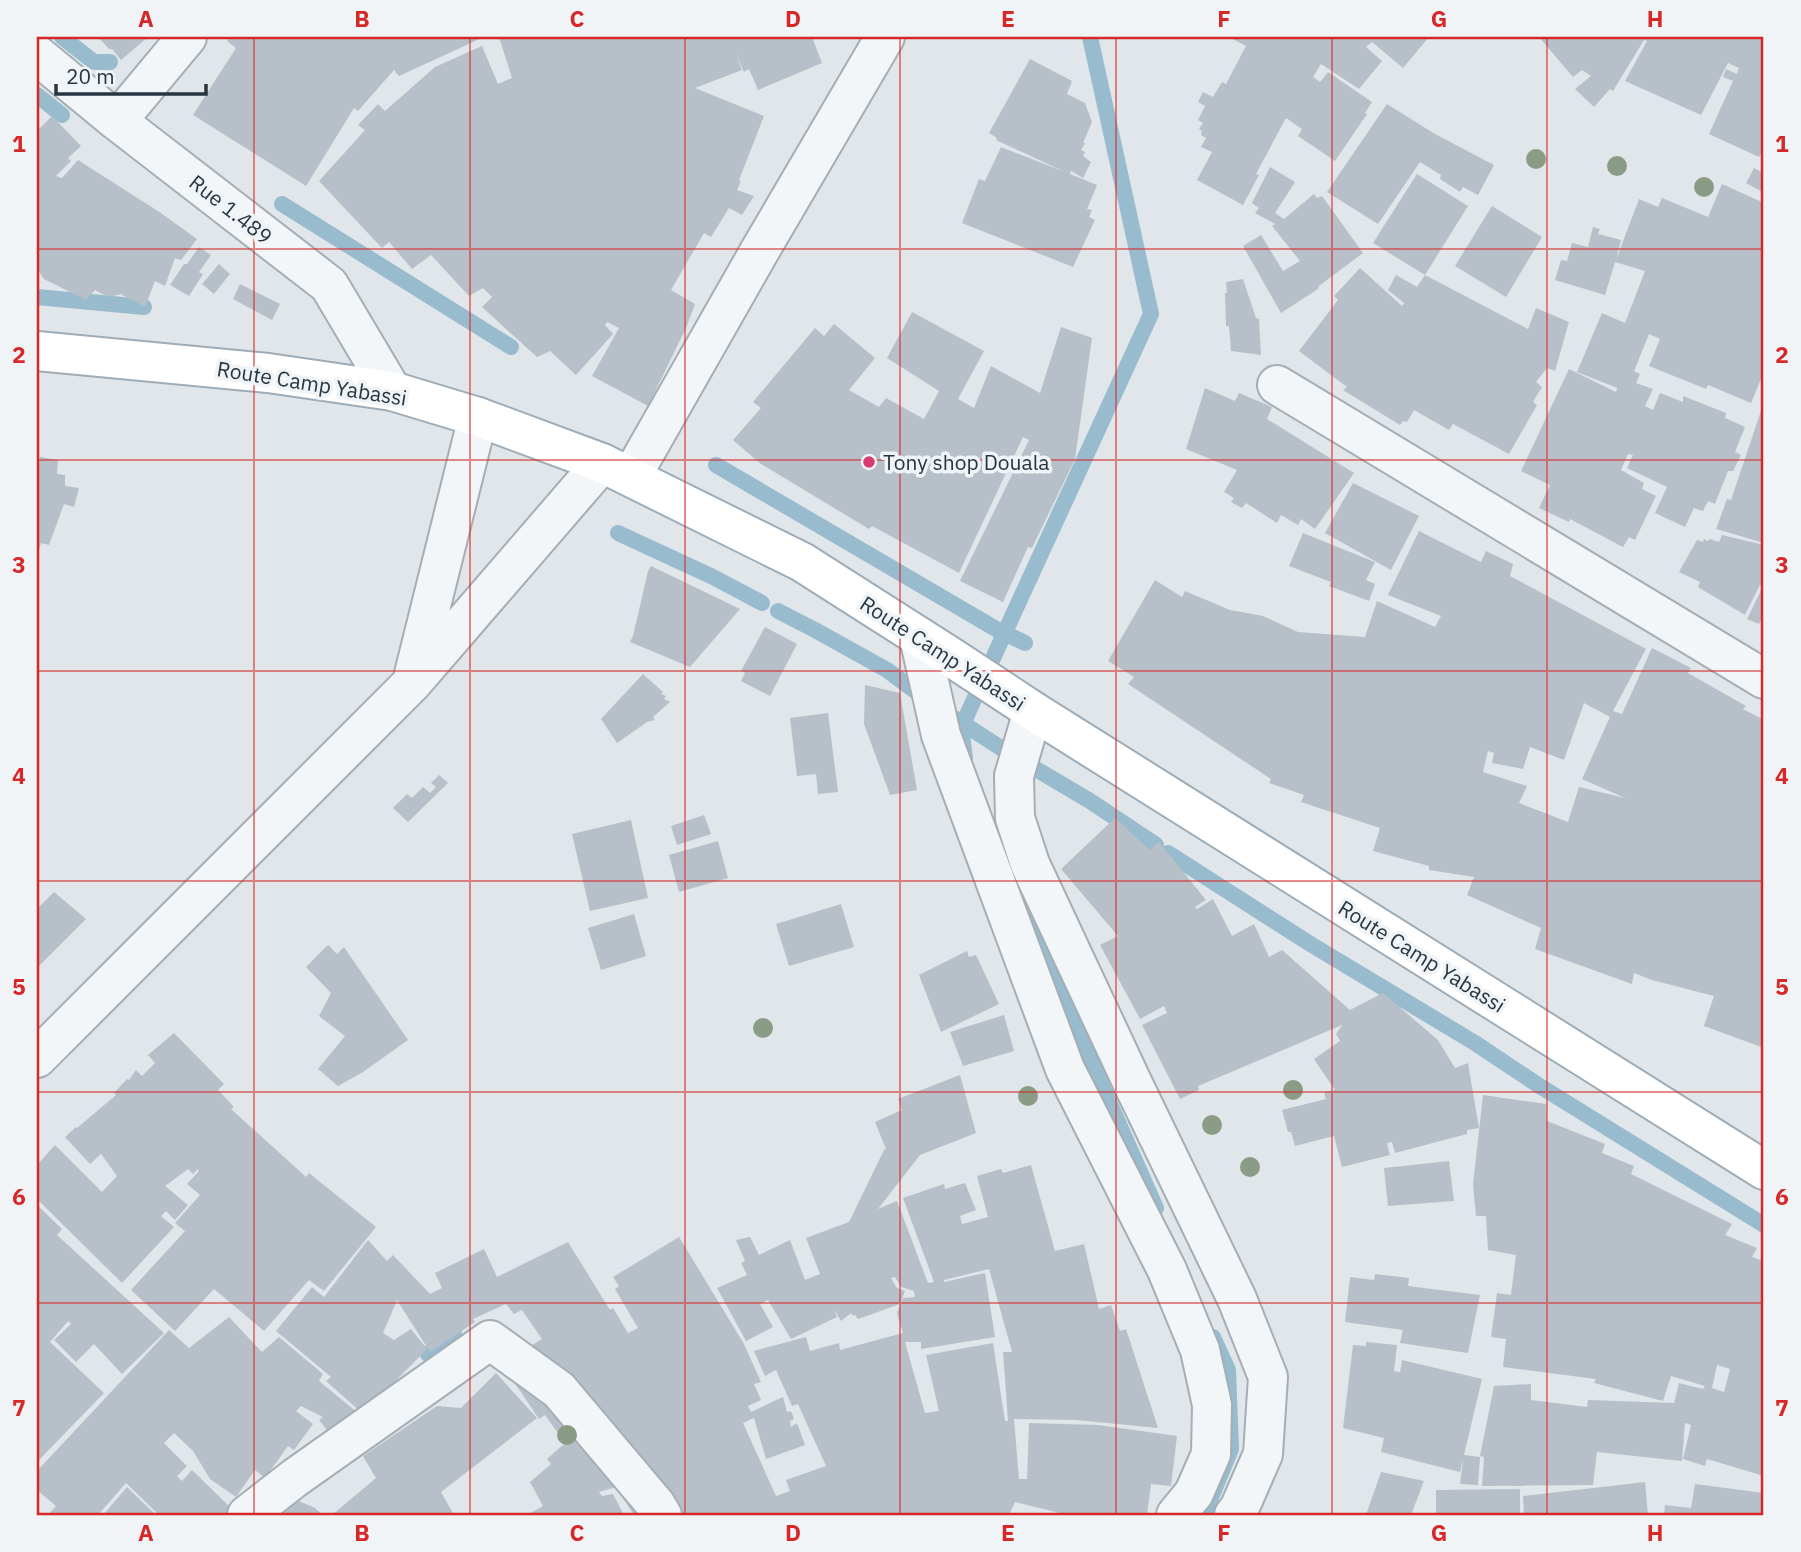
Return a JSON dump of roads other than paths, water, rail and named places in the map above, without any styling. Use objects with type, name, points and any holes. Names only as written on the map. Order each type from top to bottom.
[{"type":"main road","name":"Route Camp Yabassi","points":[[37,351],[268,373],[392,391],[478,417],[617,470],[802,562],[1023,705],[1764,1170]]},
{"type":"street","points":[[117,121],[187,37]]},
{"type":"street","points":[[37,1058],[412,683],[617,470],[759,252],[885,37]]},
{"type":"street","name":"Rue 1.489","points":[[37,55],[117,121],[330,285],[392,391]]},
{"type":"street","points":[[1277,385],[1764,679]]},
{"type":"street","points":[[412,683],[478,417]]},
{"type":"street","points":[[919,637],[940,735],[1065,1069],[1167,1270],[1200,1350],[1212,1405],[1211,1454],[1194,1493],[1176,1515]]},
{"type":"street","points":[[1023,705],[1014,776],[1015,818],[1030,864],[1237,1299],[1268,1377],[1263,1454],[1234,1515]]},
{"type":"street","points":[[247,1515],[307,1469],[490,1340],[559,1390],[663,1515]]},
{"type":"waterway","points":[[62,37],[94,62],[110,62]]},
{"type":"waterway","points":[[965,758],[961,728],[1151,314],[1090,37]]},
{"type":"waterway","points":[[37,95],[62,115]]},
{"type":"waterway","points":[[282,204],[511,347]]},
{"type":"waterway","points":[[37,297],[144,307]]},
{"type":"waterway","points":[[716,465],[996,629],[1025,643]]},
{"type":"waterway","points":[[618,533],[762,603]]},
{"type":"waterway","points":[[778,611],[887,670],[926,699]]},
{"type":"waterway","points":[[956,719],[1156,845]]},
{"type":"waterway","points":[[1168,853],[1764,1225]]},
{"type":"waterway","points":[[1029,921],[1156,1208]]},
{"type":"waterway","points":[[428,1354],[454,1334]]},
{"type":"waterway","points":[[1204,1515],[1231,1449],[1228,1370],[1213,1337]]},
{"type":"place","name":"Tony shop Douala","points":[[869,462]]}]
